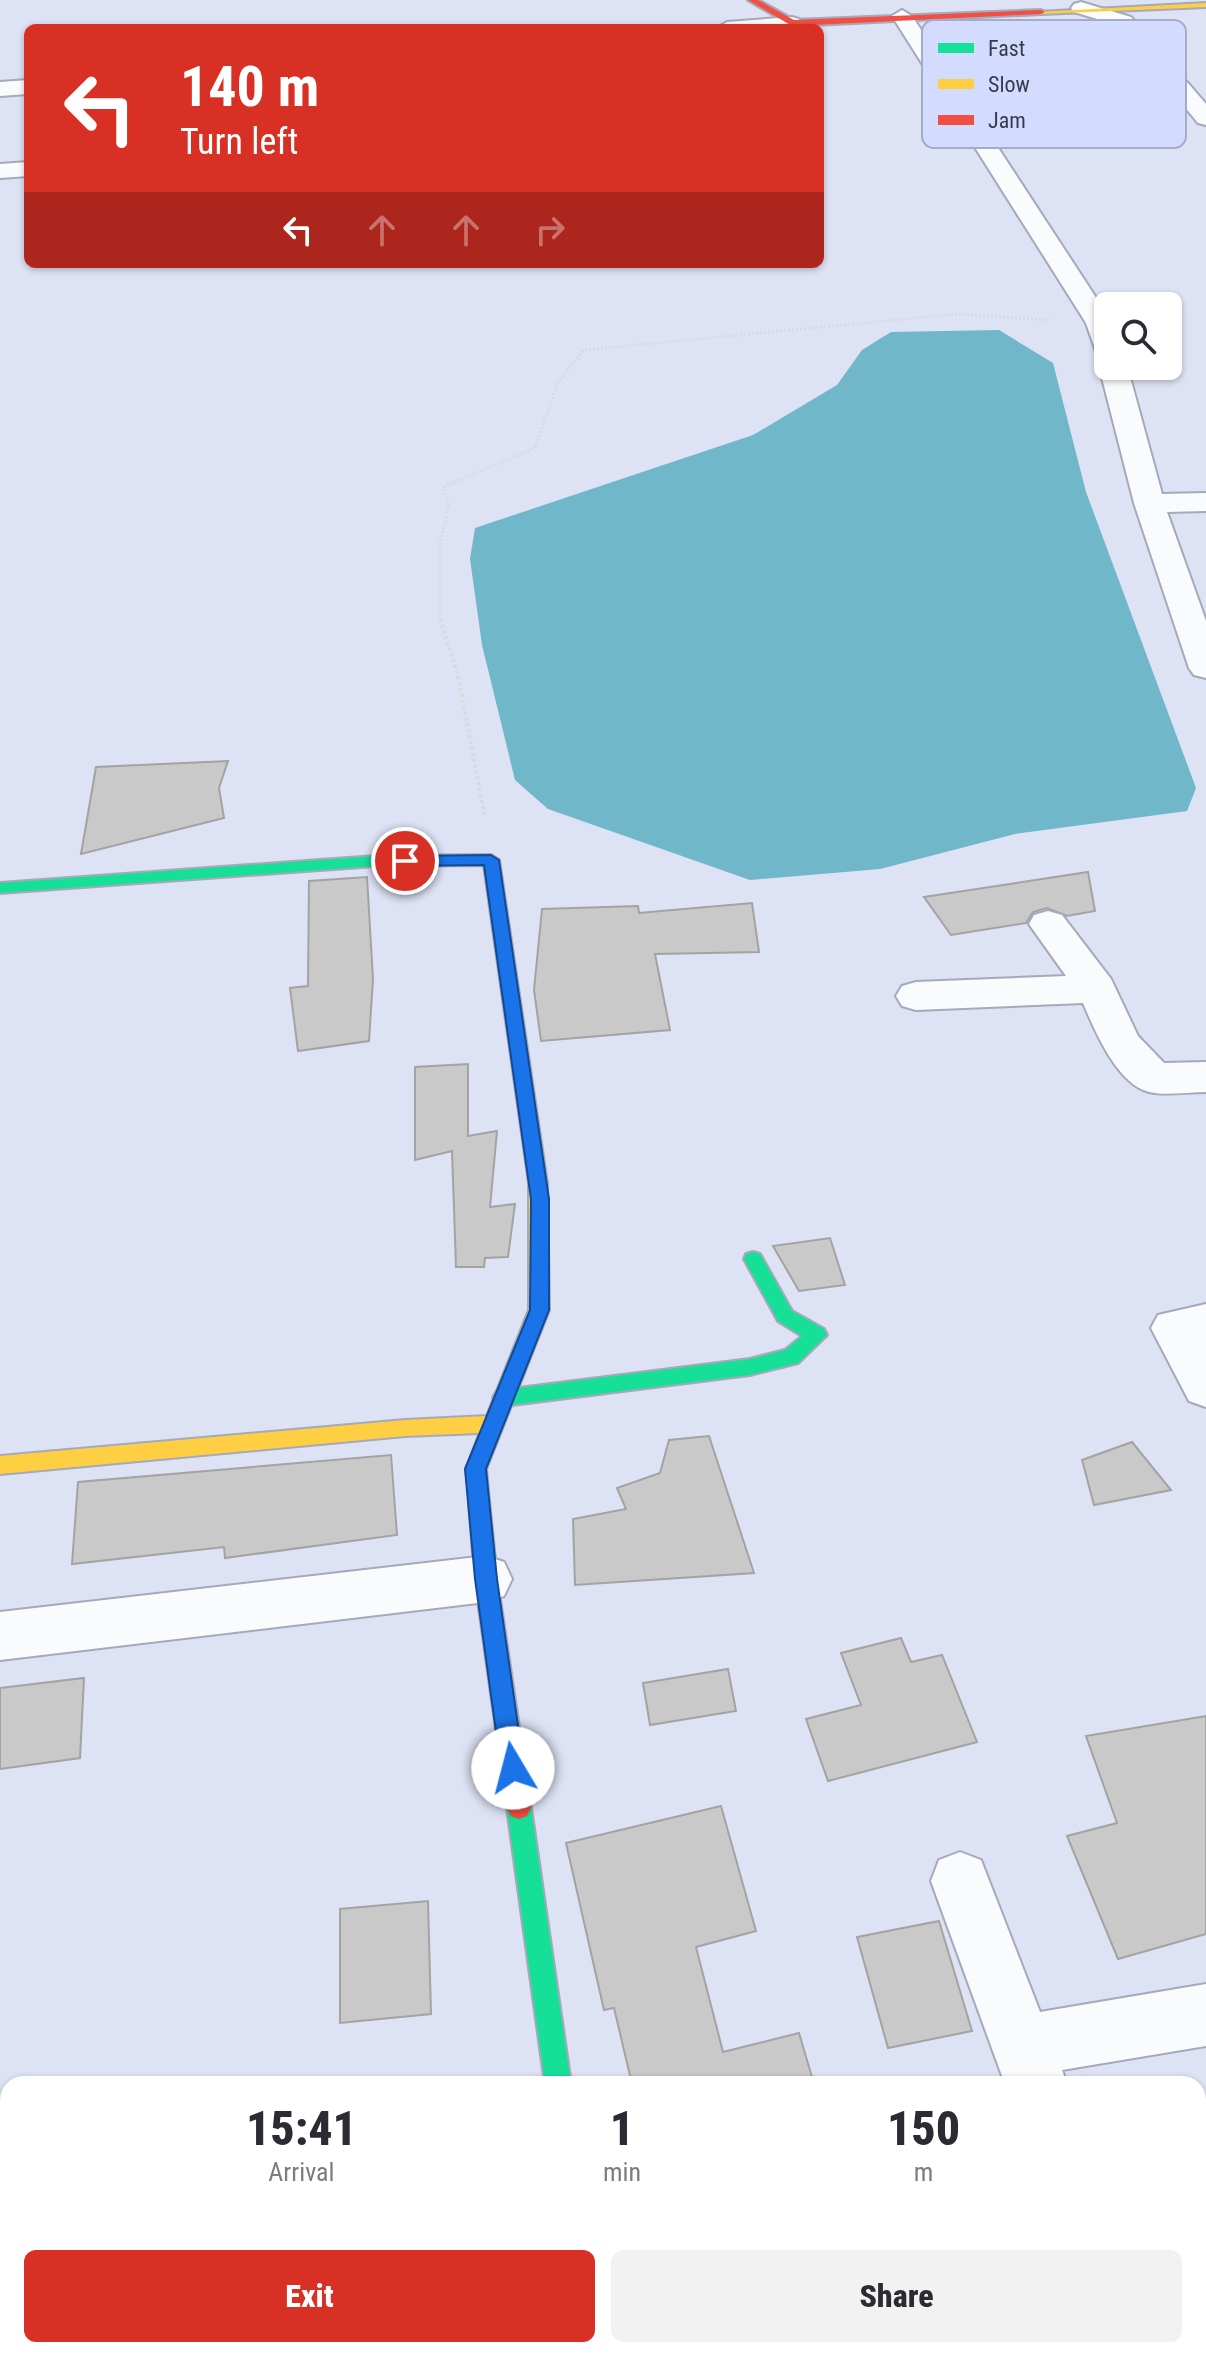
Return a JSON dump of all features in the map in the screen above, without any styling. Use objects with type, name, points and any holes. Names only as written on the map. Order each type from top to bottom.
[{"type":"street","points":[[752,0],[792,23]]},
{"type":"street","points":[[779,24],[1081,8],[1206,5]]},
{"type":"street","points":[[1081,8],[1121,20]]},
{"type":"street","points":[[902,16],[922,47]]},
{"type":"street","points":[[0,89],[24,87]]},
{"type":"street","points":[[1186,94],[1206,118]]},
{"type":"street","points":[[987,148],[1094,315]]},
{"type":"street","points":[[0,171],[24,169]]},
{"type":"street","points":[[1117,380],[1149,503],[1206,668]]},
{"type":"street","points":[[1149,503],[1206,502]]},
{"type":"street","points":[[0,888],[376,861],[491,860],[540,1199],[539,1310],[476,1469],[486,1579],[557,2076]]},
{"type":"street","points":[[1048,924],[1097,989],[1121,1043],[1153,1078],[1206,1077]]},
{"type":"street","points":[[916,996],[1097,989]]},
{"type":"street","points":[[503,1398],[750,1367],[791,1357],[817,1335],[785,1316],[753,1259]]},
{"type":"street","points":[[1206,1323],[1175,1328],[1206,1387]]},
{"type":"street","points":[[0,1465],[405,1428],[493,1424]]},
{"type":"street","points":[[0,1636],[486,1579]]},
{"type":"street","points":[[960,1881],[1029,2065],[1206,2015]]},
{"type":"path","points":[[491,860],[458,676],[440,624],[440,544],[449,506],[443,487],[535,448],[549,403],[572,359],[584,350],[957,314],[1094,323]]},
{"type":"water","points":[[999,330],[1053,363],[1086,492],[1196,788],[1187,811],[1015,834],[880,869],[750,880],[548,809],[515,780],[482,645],[470,559],[475,528],[753,435],[837,385],[862,350],[891,332]]},
{"type":"building","points":[[228,761],[219,788],[224,818],[81,854],[96,767]]},
{"type":"building","points":[[1088,872],[1095,911],[1067,916],[1047,908],[1033,912],[1026,923],[951,935],[924,897]]},
{"type":"building","points":[[367,877],[373,979],[369,1041],[298,1051],[290,988],[308,986],[309,881]]},
{"type":"building","points":[[752,903],[759,952],[655,954],[670,1030],[541,1041],[534,990],[542,909],[638,906],[639,913]]},
{"type":"building","points":[[468,1064],[468,1136],[497,1131],[490,1207],[515,1204],[508,1257],[485,1258],[484,1267],[456,1267],[452,1151],[415,1160],[415,1067]]},
{"type":"building","points":[[830,1238],[845,1285],[799,1291],[773,1246]]},
{"type":"building","points":[[709,1436],[754,1573],[575,1585],[573,1519],[626,1509],[617,1488],[660,1473],[669,1440]]},
{"type":"building","points":[[1132,1442],[1171,1490],[1094,1505],[1082,1460]]},
{"type":"building","points":[[391,1455],[397,1535],[225,1558],[224,1547],[72,1564],[78,1482]]},
{"type":"building","points":[[901,1638],[911,1662],[942,1655],[977,1742],[828,1781],[806,1719],[861,1705],[841,1653]]},
{"type":"building","points":[[728,1669],[736,1711],[650,1725],[643,1683]]},
{"type":"building","points":[[84,1678],[80,1758],[0,1769],[0,1688]]},
{"type":"building","points":[[1206,1716],[1206,1934],[1118,1959],[1067,1836],[1117,1823],[1086,1736]]},
{"type":"building","points":[[721,1806],[756,1931],[696,1947],[723,2052],[799,2033],[812,2076],[630,2076],[614,2008],[604,2010],[566,1843]]},
{"type":"building","points":[[428,1901],[431,2014],[340,2023],[340,1909]]},
{"type":"building","points":[[939,1921],[972,2031],[888,2048],[857,1937]]},
{"type":"traffic: fast","points":[[0,888],[376,861],[491,860],[538,1183]]},
{"type":"traffic: fast","points":[[503,1398],[750,1367],[791,1357],[817,1335],[785,1316],[753,1259]]},
{"type":"traffic: fast","points":[[519,1808],[557,2076]]},
{"type":"traffic: slow","points":[[1041,12],[1206,5]]},
{"type":"traffic: slow","points":[[479,1501],[476,1469],[539,1310],[538,1183]]},
{"type":"traffic: slow","points":[[0,1465],[405,1428],[493,1424]]},
{"type":"traffic: jam","points":[[752,0],[792,23],[1041,12]]},
{"type":"traffic: jam","points":[[479,1501],[486,1579],[519,1808]]},
{"type":"route","points":[[405,861],[491,860],[540,1199],[539,1310],[476,1469],[486,1579],[513,1768]]}]
